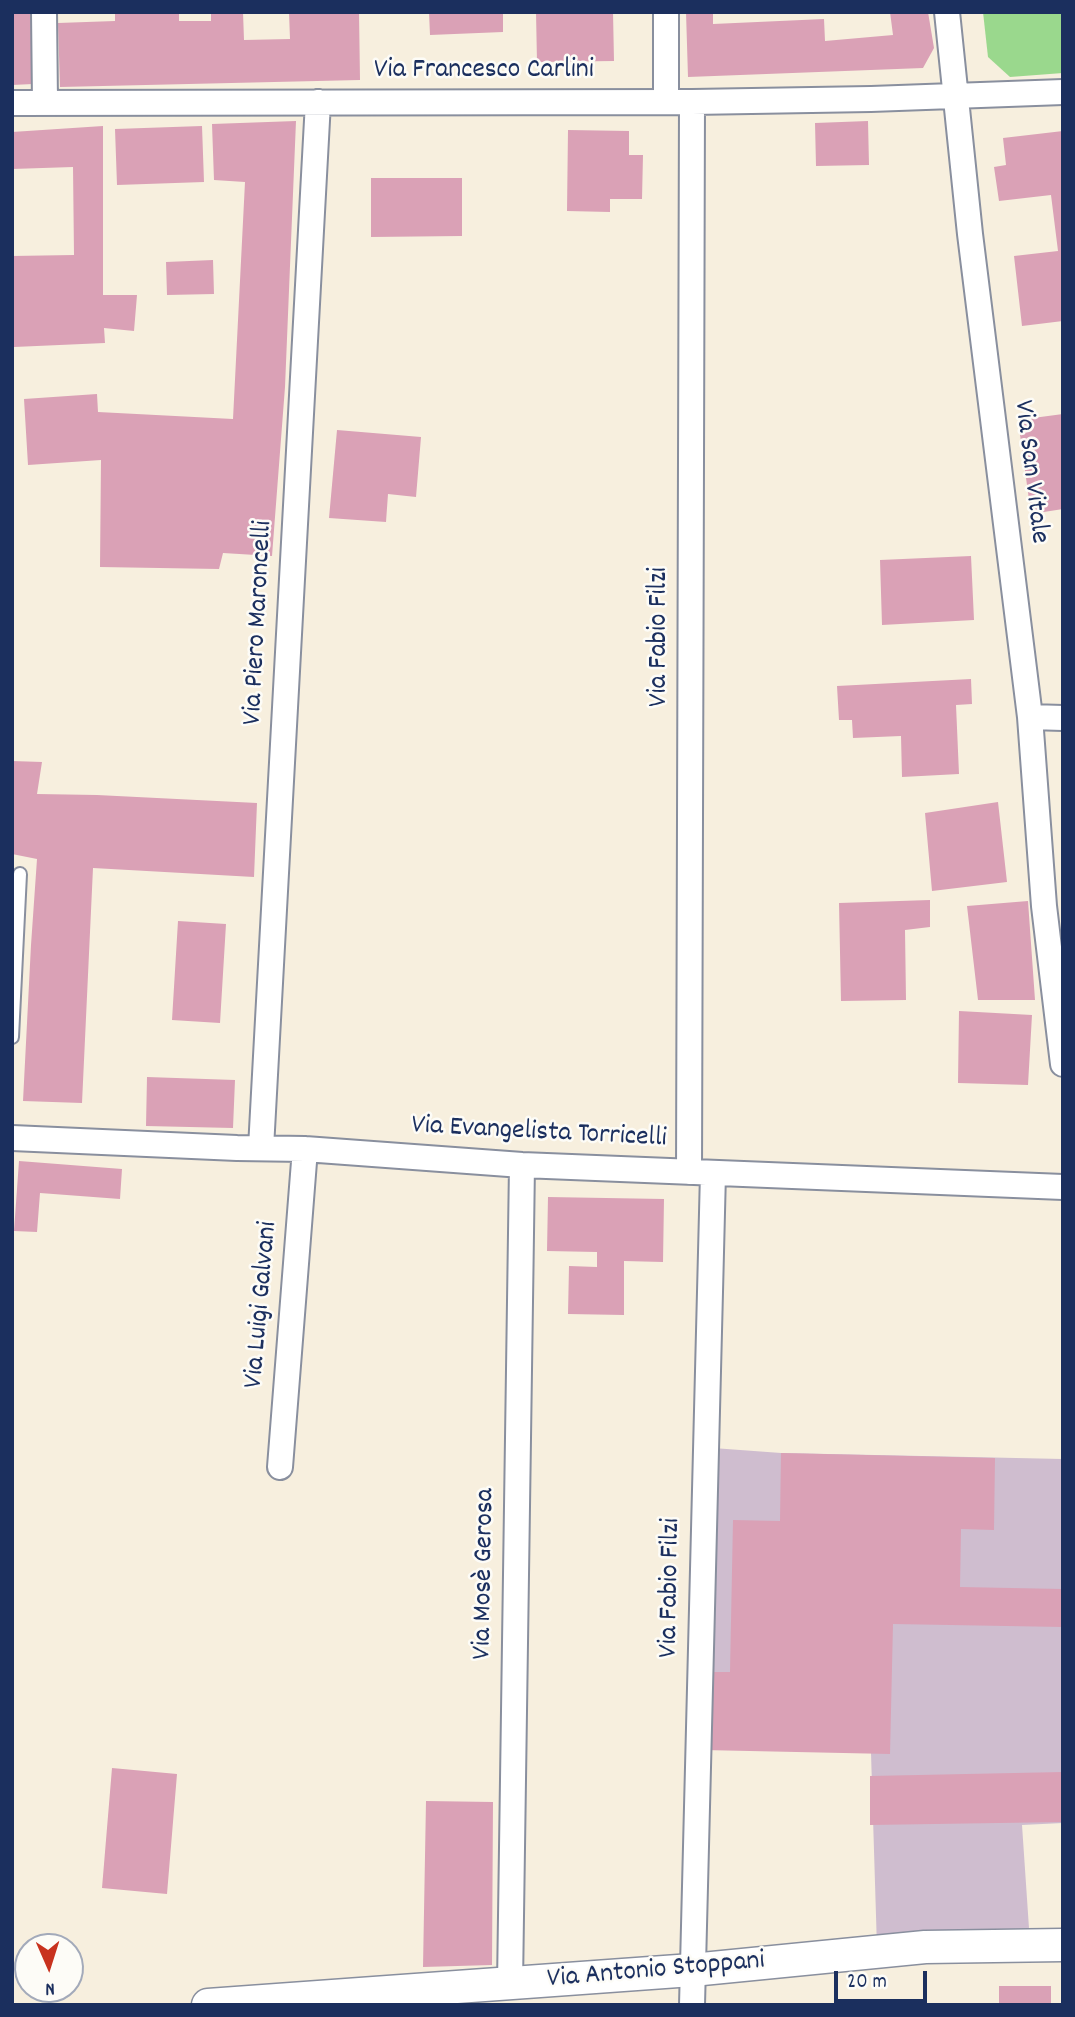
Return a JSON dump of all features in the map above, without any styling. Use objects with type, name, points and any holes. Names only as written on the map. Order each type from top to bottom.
[{"type":"street","points":[[44,12],[45,102]]},
{"type":"street","points":[[666,12],[666,102]]},
{"type":"street","name":"Via San Vitale","points":[[947,12],[970,234],[1054,906],[1063,1064]]},
{"type":"street","name":"Via Francesco Carlini","points":[[12,103],[692,102],[1063,92]]},
{"type":"street","name":"Via Piero Maroncelli","points":[[261,1148],[318,102]]},
{"type":"street","name":"Via Fabio Filzi","points":[[692,102],[701,1172],[692,2005]]},
{"type":"street","points":[[1030,717],[1063,718]]},
{"type":"street","name":"Via Evangelista Torricelli","points":[[12,1138],[305,1149],[522,1165],[1063,1187]]},
{"type":"street","name":"Via Luigi Galvani","points":[[280,1466],[305,1149]]},
{"type":"street","name":"Via Mosè Gerosa","points":[[510,1984],[522,1165]]},
{"type":"street","name":"Via Antonio Stoppani","points":[[208,2005],[692,1970],[925,1947],[1063,1945]]},
{"type":"lane","points":[[12,1037],[20,874]]},
{"type":"shaded area","points":[[713,1448],[781,1453],[1063,1459],[1063,1823],[1022,1825],[1030,1943],[877,1948],[871,1753],[705,1672]]},
{"type":"green space","points":[[983,12],[1063,12],[1063,73],[1010,77],[988,57]]},
{"type":"building","points":[[12,12],[31,12],[33,84],[12,85]]},
{"type":"building","points":[[115,12],[179,12],[179,21],[211,21],[211,12],[243,12],[244,40],[290,39],[289,12],[359,12],[360,80],[60,87],[58,23],[115,21]]},
{"type":"building","points":[[429,12],[503,12],[503,32],[430,35]]},
{"type":"building","points":[[536,12],[613,12],[614,61],[537,62]]},
{"type":"building","points":[[686,12],[713,12],[713,24],[824,19],[825,41],[893,35],[890,12],[928,12],[934,48],[923,68],[688,77]]},
{"type":"building","points":[[296,121],[285,387],[272,556],[223,553],[219,569],[100,567],[101,460],[28,465],[24,399],[97,394],[98,412],[233,419],[245,182],[214,180],[212,124]]},
{"type":"building","points":[[868,121],[869,165],[816,166],[815,123]]},
{"type":"building","points":[[103,126],[103,295],[137,295],[134,331],[104,328],[105,343],[14,347],[12,256],[74,255],[73,167],[12,169],[12,132]]},
{"type":"building","points":[[202,126],[204,182],[117,185],[115,129]]},
{"type":"building","points":[[568,130],[629,131],[629,155],[643,155],[642,199],[610,199],[610,212],[567,211]]},
{"type":"building","points":[[1063,131],[1063,321],[1022,326],[1014,256],[1058,251],[1051,195],[999,201],[994,167],[1006,165],[1003,138]]},
{"type":"building","points":[[371,178],[462,178],[462,236],[371,237]]},
{"type":"building","points":[[213,260],[214,294],[167,295],[166,262]]},
{"type":"building","points":[[1063,414],[1063,509],[1031,514],[1018,420]]},
{"type":"building","points":[[337,430],[421,437],[416,497],[388,494],[386,522],[329,518]]},
{"type":"building","points":[[971,556],[974,620],[882,625],[880,560]]},
{"type":"building","points":[[971,679],[972,704],[956,705],[959,774],[902,777],[901,736],[853,738],[852,720],[839,720],[837,686]]},
{"type":"building","points":[[12,761],[42,762],[37,794],[257,803],[254,877],[93,868],[82,1103],[23,1101],[37,859],[12,854]]},
{"type":"building","points":[[998,802],[1007,882],[932,891],[925,813]]},
{"type":"building","points":[[930,900],[930,927],[905,930],[906,1000],[841,1001],[839,903]]},
{"type":"building","points":[[1028,901],[1035,1000],[978,1000],[967,906]]},
{"type":"building","points":[[178,921],[226,924],[220,1023],[172,1020]]},
{"type":"building","points":[[959,1011],[1032,1015],[1028,1085],[958,1083]]},
{"type":"building","points":[[147,1077],[235,1080],[233,1128],[146,1126]]},
{"type":"building","points":[[19,1161],[122,1169],[120,1199],[40,1193],[37,1232],[14,1231]]},
{"type":"building","points":[[548,1197],[664,1199],[663,1262],[624,1261],[624,1315],[568,1314],[569,1266],[597,1267],[597,1252],[547,1251]]},
{"type":"building","points":[[781,1453],[995,1458],[994,1530],[961,1529],[960,1587],[1063,1589],[1063,1627],[893,1624],[890,1754],[703,1750],[705,1672],[730,1672],[733,1520],[780,1521]]},
{"type":"building","points":[[112,1768],[177,1774],[167,1894],[102,1888]]},
{"type":"building","points":[[1063,1772],[1063,1822],[870,1825],[870,1776]]},
{"type":"building","points":[[426,1801],[493,1802],[492,1965],[423,1967]]},
{"type":"building","points":[[999,1986],[1051,1986],[1051,2005],[999,2005]]}]
